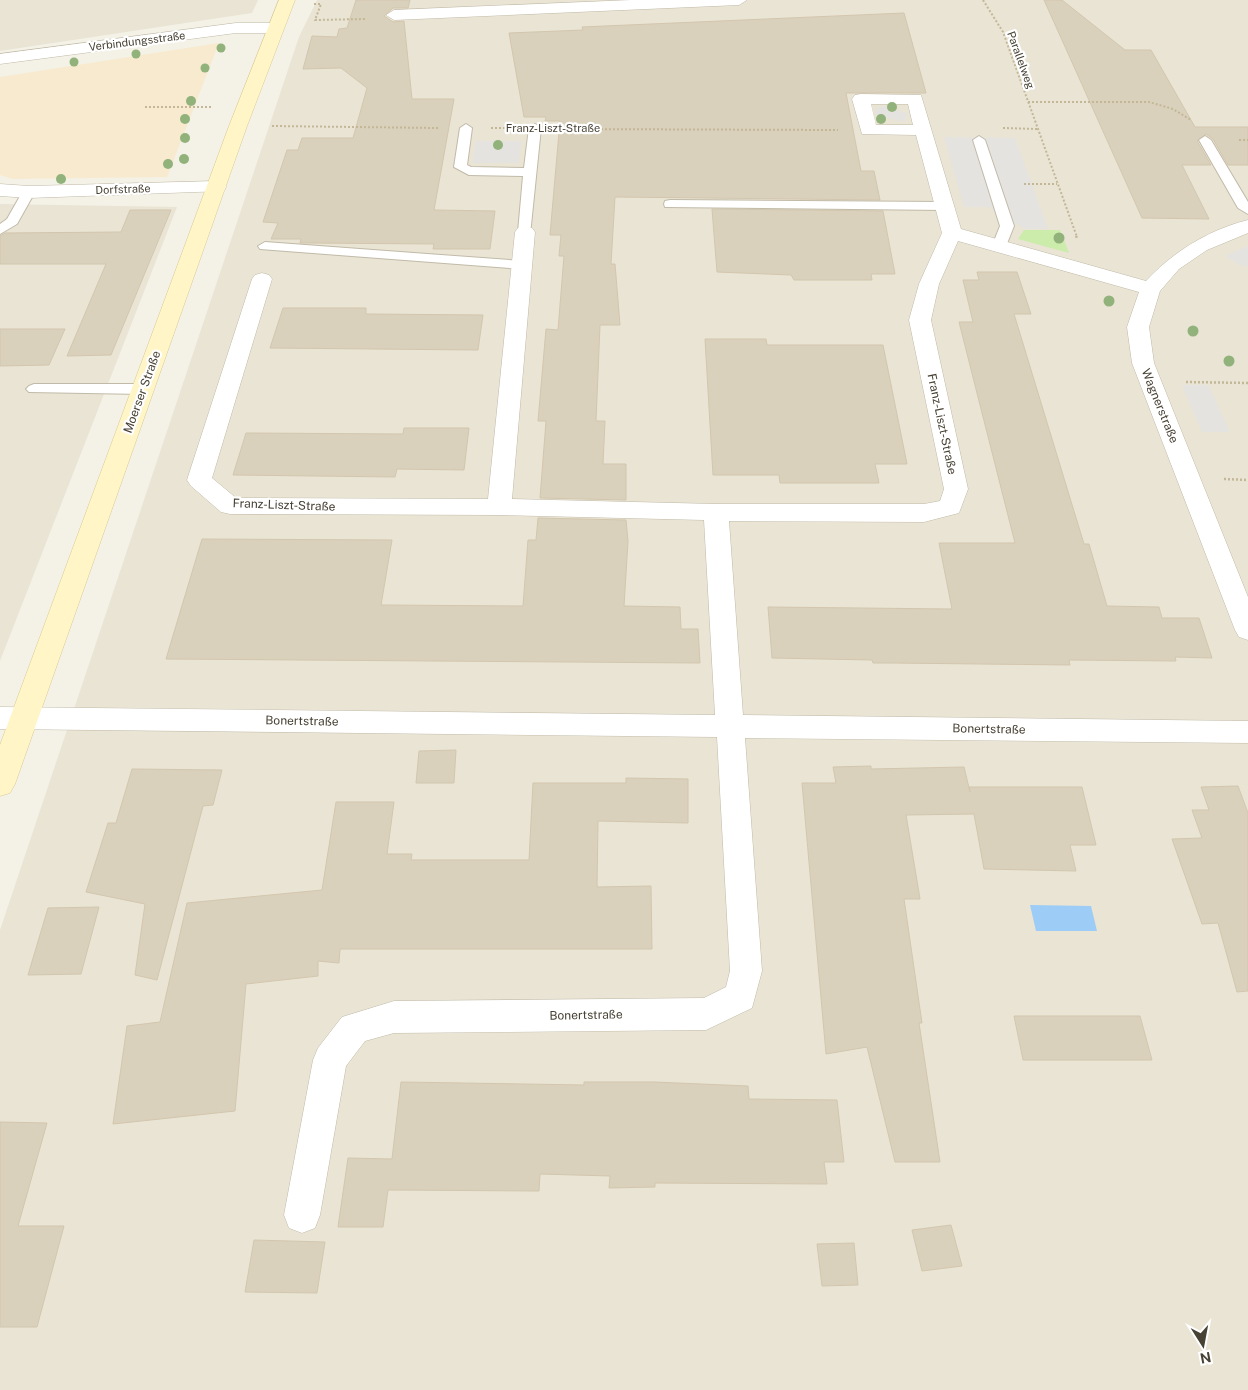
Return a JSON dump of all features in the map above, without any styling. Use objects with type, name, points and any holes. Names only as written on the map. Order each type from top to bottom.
[{"type":"main road","name":"Moerser Straße","points":[[0,784],[12,718],[143,389],[218,186],[238,126],[287,0]]},
{"type":"street","points":[[394,15],[454,6],[739,0]]},
{"type":"street","name":"Verbindungsstraße","points":[[0,59],[236,28],[275,28]]},
{"type":"street","points":[[923,130],[868,130],[862,99],[915,99],[952,232],[1150,289]]},
{"type":"street","name":"Dorfstraße","points":[[0,190],[29,192],[218,186]]},
{"type":"street","name":"Wagnerstraße","points":[[1248,226],[1200,246],[1172,265],[1150,289],[1138,328],[1143,363],[1248,630]]},
{"type":"street","points":[[499,507],[526,232]]},
{"type":"street","name":"Franz-Liszt-Straße","points":[[262,279],[199,480],[230,506],[499,507],[716,512],[924,513],[950,507],[956,489],[920,320],[929,284],[952,232]]},
{"type":"street","points":[[716,512],[730,726]]},
{"type":"street","name":"Bonertstraße","points":[[12,718],[1248,732]]},
{"type":"street","name":"Bonertstraße","points":[[302,1215],[330,1060],[354,1028],[394,1017],[706,1014],[740,997],[746,971],[730,726]]},
{"type":"lane","points":[[466,128],[460,167],[470,171],[530,172]]},
{"type":"lane","points":[[526,232],[535,128]]},
{"type":"lane","points":[[979,140],[1007,226],[999,246]]},
{"type":"lane","points":[[1204,140],[1244,208],[1248,210]]},
{"type":"lane","points":[[0,230],[29,192]]},
{"type":"lane","points":[[670,204],[944,206]]},
{"type":"lane","points":[[265,246],[522,265]]},
{"type":"lane","points":[[34,390],[143,389]]},
{"type":"path","name":"Parallelweg","points":[[983,0],[1003,32],[1075,233]]},
{"type":"path","points":[[1028,102],[1149,102],[1173,109],[1192,120],[1204,140]]},
{"type":"path","points":[[145,107],[200,107]]},
{"type":"path","name":"Franz-Liszt-Straße","points":[[238,126],[868,130]]},
{"type":"path","points":[[1150,382],[1248,383]]},
{"type":"shaded area","points":[[0,0],[258,0],[252,13],[0,51]]},
{"type":"shaded area","points":[[317,0],[1248,0],[1248,1390],[0,1390],[0,930],[299,37]]},
{"type":"shaded area","points":[[219,43],[167,177],[12,179],[0,175],[0,77]]},
{"type":"shaded area","points":[[884,106],[908,114],[904,122],[876,115],[875,109]]},
{"type":"shaded area","points":[[944,137],[1015,138],[1048,229],[1025,229],[988,207],[964,207]]},
{"type":"shaded area","points":[[476,141],[521,141],[519,163],[472,163]]},
{"type":"shaded area","points":[[0,204],[177,207],[0,661]]},
{"type":"shaded area","points":[[1248,246],[1248,265],[1243,267],[1225,256]]},
{"type":"shaded area","points":[[1182,385],[1208,385],[1230,432],[1202,432]]},
{"type":"green space","points":[[1024,230],[1060,230],[1069,253],[1018,239]]},
{"type":"water","points":[[1030,905],[1091,906],[1097,931],[1036,931]]},
{"type":"building","points":[[356,0],[410,0],[408,8],[393,8],[384,16],[393,22],[404,21],[412,99],[454,99],[434,210],[495,211],[490,249],[433,249],[434,244],[300,243],[301,239],[271,239],[278,223],[263,222],[287,150],[298,150],[302,138],[353,138],[367,88],[341,68],[303,69],[312,36],[337,37],[339,29],[347,28]]},
{"type":"building","points":[[1044,0],[1062,0],[1125,50],[1151,50],[1195,127],[1248,127],[1248,165],[1228,165],[1213,139],[1206,134],[1197,141],[1211,165],[1182,165],[1209,219],[1142,218]]},
{"type":"building","points":[[904,13],[926,93],[846,93],[861,171],[874,171],[880,200],[615,197],[611,264],[615,264],[620,325],[600,325],[596,421],[605,421],[603,464],[626,464],[626,500],[540,498],[546,421],[538,421],[546,329],[558,330],[564,256],[559,256],[561,235],[550,235],[560,121],[545,121],[546,117],[524,117],[509,33],[583,30],[582,27]]},
{"type":"building","points":[[712,209],[883,211],[895,274],[871,274],[872,280],[794,280],[791,275],[717,272]]},
{"type":"building","points":[[130,210],[171,210],[111,355],[67,356],[106,264],[0,264],[0,236],[5,233],[121,232]]},
{"type":"building","points":[[977,272],[1017,272],[1031,314],[1014,314],[1084,544],[1089,544],[1107,606],[1159,607],[1162,618],[1199,618],[1212,658],[1175,657],[1176,661],[1069,660],[1070,665],[873,663],[872,660],[772,658],[768,607],[952,609],[939,543],[1015,543],[959,322],[973,322],[963,280],[979,280]]},
{"type":"building","points":[[283,308],[366,308],[366,314],[483,315],[478,350],[270,348]]},
{"type":"building","points":[[0,329],[65,329],[49,365],[0,366]]},
{"type":"building","points":[[705,339],[766,339],[767,345],[883,345],[907,464],[875,464],[879,483],[780,483],[779,475],[713,475]]},
{"type":"building","points":[[404,428],[469,428],[464,470],[397,469],[395,477],[233,475],[246,433],[403,434]]},
{"type":"building","points":[[538,518],[626,520],[628,541],[624,606],[680,607],[681,629],[698,629],[700,663],[166,659],[202,539],[392,540],[381,605],[523,606],[528,540],[536,540]]},
{"type":"building","points":[[456,750],[454,783],[416,783],[419,751]]},
{"type":"building","points":[[871,766],[871,769],[964,767],[970,792],[969,787],[1082,787],[1096,845],[1070,845],[1076,871],[984,869],[974,814],[906,815],[920,899],[904,899],[922,1023],[919,1023],[940,1162],[895,1162],[867,1047],[826,1054],[802,783],[836,783],[833,767]]},
{"type":"building","points":[[132,769],[222,770],[213,805],[203,806],[157,980],[135,975],[145,904],[86,892],[108,823],[116,823]]},
{"type":"building","points":[[626,778],[688,779],[688,823],[598,821],[597,887],[651,886],[652,949],[340,949],[339,963],[318,961],[318,976],[246,984],[235,1111],[113,1124],[127,1026],[160,1022],[187,903],[322,890],[336,802],[394,802],[387,854],[412,854],[411,860],[529,860],[533,783],[626,783]]},
{"type":"building","points":[[1238,786],[1248,813],[1248,991],[1237,992],[1218,923],[1202,924],[1172,839],[1202,838],[1192,810],[1209,810],[1201,787]]},
{"type":"building","points":[[99,907],[81,974],[28,975],[48,908]]},
{"type":"building","points":[[1014,1016],[1140,1016],[1152,1060],[1023,1060]]},
{"type":"building","points":[[401,1082],[584,1085],[584,1082],[654,1082],[748,1086],[749,1099],[837,1100],[844,1162],[824,1162],[827,1184],[655,1183],[655,1187],[609,1188],[610,1176],[540,1174],[539,1191],[388,1190],[383,1227],[338,1227],[348,1158],[392,1159]]},
{"type":"building","points":[[0,1122],[47,1123],[18,1226],[64,1226],[37,1327],[0,1327]]},
{"type":"building","points":[[951,1225],[962,1266],[922,1271],[912,1230]]},
{"type":"building","points":[[254,1240],[325,1242],[317,1293],[245,1292]]},
{"type":"building","points":[[854,1243],[858,1285],[822,1286],[817,1244]]}]
